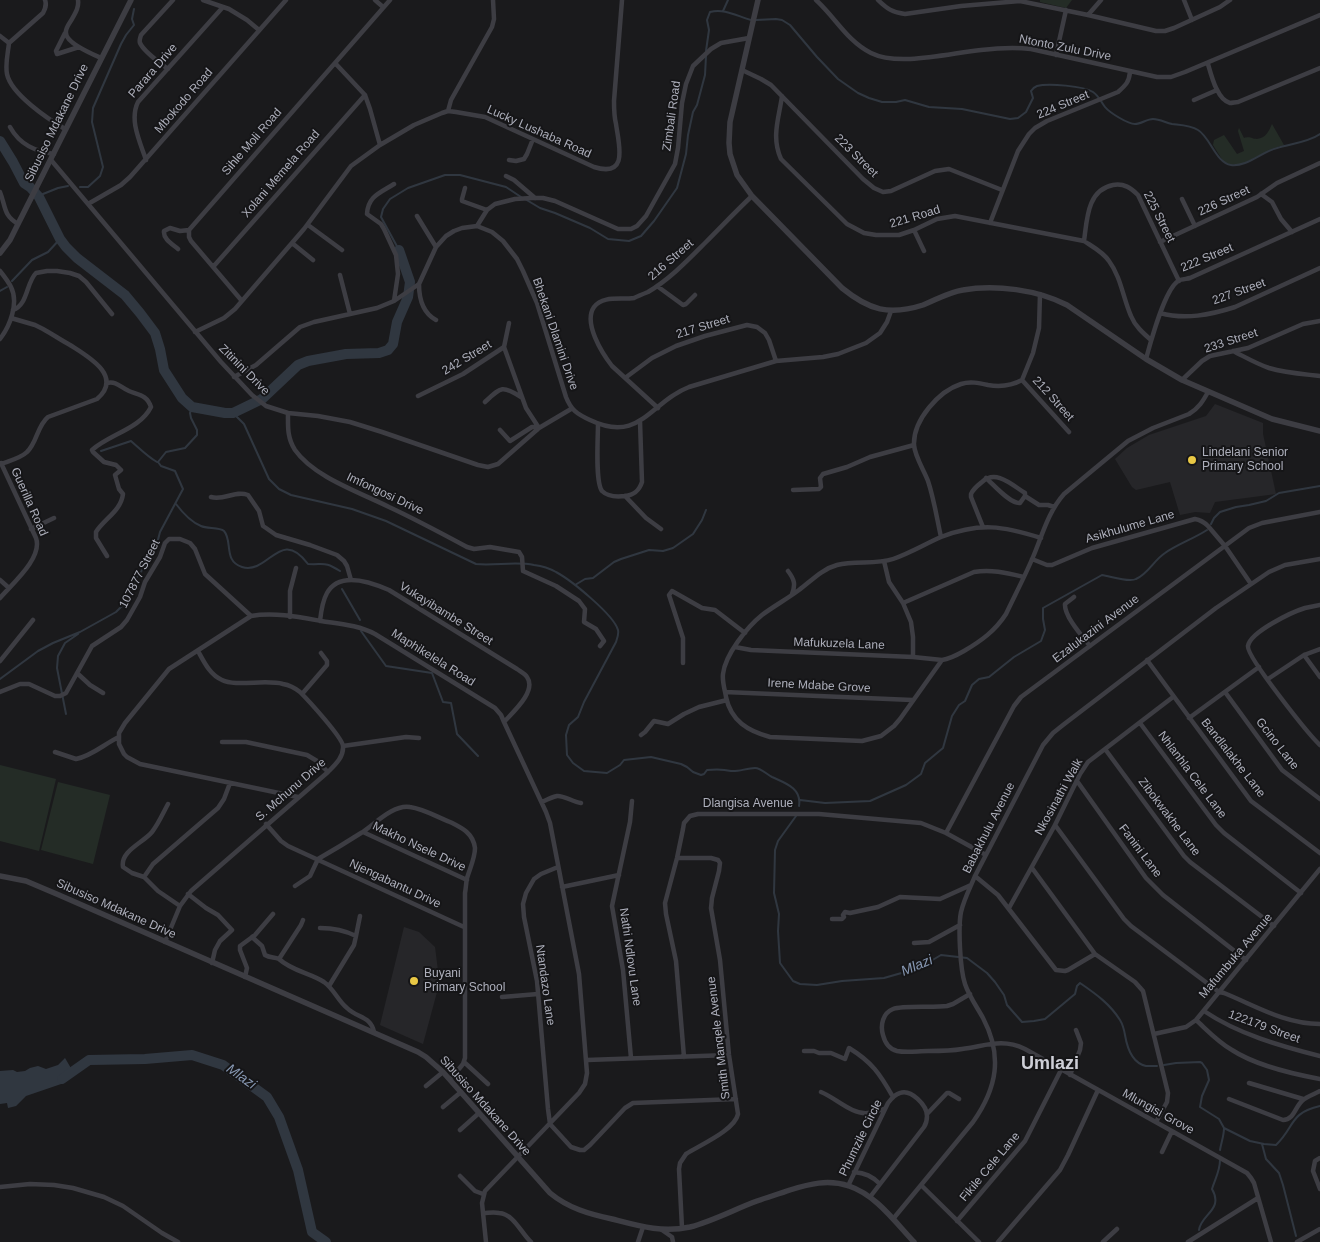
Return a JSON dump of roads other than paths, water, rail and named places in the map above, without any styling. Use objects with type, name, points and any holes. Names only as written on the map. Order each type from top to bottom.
[{"type":"street","points":[[45,0],[43,14],[9,43],[7,75],[18,94],[49,119],[65,129]]},
{"type":"street","points":[[78,0],[77,10],[56,51],[57,54],[79,47]]},
{"type":"street","name":"Sibusiso Mdakane Drive","points":[[0,253],[10,240],[37,188],[130,0]]},
{"type":"street","points":[[168,69],[144,49],[140,39],[141,35],[173,0]]},
{"type":"street","points":[[203,0],[237,13],[259,30]]},
{"type":"street","name":"Mbokodo Road","points":[[88,204],[126,181],[286,0]]},
{"type":"street","points":[[376,0],[383,7]]},
{"type":"street","name":"Sihle Moli Road","points":[[189,230],[390,0]]},
{"type":"street","points":[[195,332],[224,318],[242,301],[308,225],[356,161],[414,125],[448,111],[451,100],[492,28],[494,19],[493,0]]},
{"type":"street","name":"Lucky Lushaba Road","points":[[448,111],[485,117],[584,164],[599,169],[611,169],[619,162],[620,153],[614,116],[614,101],[622,0]]},
{"type":"street","points":[[758,0],[730,122],[730,154],[737,175],[752,196],[852,296],[872,307],[891,311],[922,305],[964,290],[1003,288],[1054,298],[1182,380],[1272,419],[1320,431]]},
{"type":"street","name":"Ntonto Zulu Drive","points":[[816,0],[848,36],[871,53],[883,58],[896,60],[913,59],[1002,48],[1031,49],[1157,77],[1171,76],[1208,64],[1320,15]]},
{"type":"street","points":[[878,0],[890,10],[904,14],[961,6],[1020,1],[1156,32],[1165,31],[1192,20],[1220,7],[1230,0]]},
{"type":"street","points":[[961,6],[962,0]]},
{"type":"street","points":[[1088,15],[1101,0]]},
{"type":"street","points":[[1184,0],[1192,20]]},
{"type":"street","name":"Parara Drive","points":[[146,160],[135,123],[134,111],[138,102],[223,7]]},
{"type":"street","points":[[1056,55],[1066,10]]},
{"type":"street","points":[[66,33],[68,39],[79,47],[101,58]]},
{"type":"street","points":[[0,36],[9,43]]},
{"type":"street","name":"Zimbali Road","points":[[487,210],[495,204],[515,199],[543,198],[555,201],[618,229],[631,229],[637,226],[646,216],[675,164],[682,103],[686,84],[693,66],[711,49],[721,43],[750,38]]},
{"type":"street","points":[[335,63],[365,95],[380,146]]},
{"type":"street","points":[[1208,64],[1221,98],[1231,103],[1238,102],[1320,68]]},
{"type":"street","name":"223 Street","points":[[742,70],[771,85],[863,180],[882,192],[891,191],[935,171],[949,169],[1002,190]]},
{"type":"street","name":"224 Street","points":[[990,223],[1018,151],[1029,134],[1047,121],[1118,92],[1125,86],[1130,72]]},
{"type":"street","points":[[1194,100],[1217,90]]},
{"type":"street","name":"Xolani Memela Road","points":[[213,267],[365,95]]},
{"type":"street","name":"221 Road","points":[[782,96],[775,141],[781,159],[847,224],[864,233],[890,236],[914,230],[937,219],[955,216],[1084,241],[1108,259],[1119,280],[1131,317],[1142,332],[1151,340]]},
{"type":"street","points":[[10,127],[24,144],[52,157]]},
{"type":"street","points":[[509,160],[524,159],[533,139]]},
{"type":"street","name":"Zitinini Drive","points":[[52,157],[88,204],[195,332],[234,377],[266,406],[288,413],[350,422],[488,467],[503,461],[538,429],[572,409]]},
{"type":"street","name":"226 Street","points":[[1160,242],[1261,194],[1277,183],[1320,163]]},
{"type":"street","points":[[506,176],[514,180],[533,198]]},
{"type":"street","points":[[394,184],[372,198],[367,207],[367,214],[381,224],[396,255],[398,274],[394,301]]},
{"type":"street","name":"225 Street","points":[[1084,241],[1089,211],[1093,199],[1098,192],[1105,187],[1115,185],[1131,188],[1138,195],[1179,281]]},
{"type":"street","points":[[234,377],[261,361],[300,327],[314,322],[377,308],[394,301],[417,285],[436,247],[446,236],[469,226],[477,226],[487,210],[462,201],[465,188]]},
{"type":"street","points":[[0,192],[6,212],[10,219],[18,224]]},
{"type":"street","name":"226 Street","points":[[1261,194],[1272,202],[1281,219],[1292,232]]},
{"type":"street","name":"216 Street","points":[[658,408],[612,366],[599,346],[593,332],[591,314],[593,308],[605,300],[633,298],[657,286],[681,267],[752,196]]},
{"type":"street","name":"226 Street","points":[[1182,199],[1195,226]]},
{"type":"street","points":[[416,216],[436,247]]},
{"type":"street","name":"222 Street","points":[[1146,358],[1160,313],[1168,295],[1179,281],[1190,278],[1320,219]]},
{"type":"street","points":[[308,225],[342,250]]},
{"type":"street","name":"Bhekani Dlamini Drive","points":[[477,226],[492,232],[503,241],[517,259],[537,303],[566,396],[572,409],[598,424],[622,427],[640,421],[675,393],[689,387],[776,361],[833,356],[859,346],[880,334],[891,311]]},
{"type":"street","points":[[178,249],[166,239],[163,235],[164,231],[170,228],[180,231],[189,230],[191,241],[242,301]]},
{"type":"street","points":[[914,230],[924,251]]},
{"type":"street","points":[[292,243],[313,260]]},
{"type":"street","name":"227 Street","points":[[1160,313],[1182,317],[1221,311],[1244,303],[1320,268]]},
{"type":"street","points":[[0,271],[11,288],[14,302],[10,318],[0,339]]},
{"type":"street","points":[[13,310],[20,306],[36,273],[57,271],[74,274],[83,279],[112,314]]},
{"type":"street","points":[[340,275],[350,314]]},
{"type":"street","points":[[417,285],[423,308],[436,320]]},
{"type":"street","points":[[657,286],[683,305],[695,294]]},
{"type":"street","points":[[941,537],[928,481],[914,445],[918,428],[923,417],[935,401],[949,390],[963,383],[1005,386],[1022,380],[1033,353],[1039,328],[1040,294]]},
{"type":"street","points":[[0,463],[22,456],[28,451],[43,422],[48,417],[97,399],[103,393],[107,383],[102,369],[94,361],[43,329],[10,318]]},
{"type":"street","name":"233 Street","points":[[1182,380],[1202,360],[1210,356],[1248,348],[1303,324],[1320,321]]},
{"type":"street","points":[[504,347],[509,323]]},
{"type":"street","name":"217 Street","points":[[624,378],[652,358],[676,346],[747,325],[757,327],[765,333],[776,361]]},
{"type":"street","name":"242 Street","points":[[418,396],[463,374],[504,347],[526,408],[538,429]]},
{"type":"street","points":[[1233,351],[1271,368],[1286,372],[1320,376]]},
{"type":"street","name":"212 Street","points":[[1022,380],[1069,432]]},
{"type":"street","points":[[107,383],[116,383],[140,394],[147,399],[151,406],[139,422],[92,450],[104,462],[116,465],[121,470],[115,476],[118,489],[123,494],[122,500],[118,508],[96,532],[96,538],[107,556]]},
{"type":"street","points":[[485,402],[504,388],[522,398]]},
{"type":"street","points":[[1041,538],[1000,527],[983,527],[941,537],[884,562],[843,564],[823,571],[760,617],[735,647],[723,674],[725,692],[732,714],[737,721],[748,728],[770,737],[862,741],[881,736],[894,726],[942,660],[955,656],[983,640],[1006,614],[1024,577],[1041,538],[1054,507],[1064,494],[1120,448],[1143,432],[1196,410],[1208,392]]},
{"type":"street","name":"Imfongosi Drive","points":[[288,413],[290,442],[295,450],[314,468],[330,479],[429,526],[467,547],[486,547],[519,552],[523,559],[523,571],[556,586],[582,604],[586,611],[584,622],[595,628],[604,641],[600,646]]},
{"type":"street","points":[[598,424],[598,475],[600,488],[610,496],[625,496],[638,490],[642,482],[640,421]]},
{"type":"street","points":[[500,430],[510,441],[532,427],[538,429]]},
{"type":"street","points":[[793,490],[819,489],[821,487],[820,478],[823,474],[883,453],[914,445]]},
{"type":"street","name":"Guerilla Road","points":[[0,463],[37,542],[37,552],[29,565],[0,598]]},
{"type":"street","points":[[983,527],[970,494],[986,478],[996,476],[1025,493],[1025,496],[1040,506],[1048,505],[1054,507]]},
{"type":"street","points":[[986,478],[1017,504],[1025,496]]},
{"type":"street","points":[[210,497],[220,498],[240,493],[248,495],[259,511],[263,526],[276,535],[337,555],[344,561],[351,580],[337,584],[328,591],[322,606],[320,621]]},
{"type":"street","points":[[625,496],[646,518],[661,529]]},
{"type":"street","name":"Ezalukazini Avenue","points":[[946,833],[1021,697],[1255,525],[1320,512]]},
{"type":"street","points":[[31,529],[54,518]]},
{"type":"street","name":"Asikhulume Lane","points":[[1032,559],[1052,565],[1092,548],[1195,519],[1205,523],[1225,546]]},
{"type":"street","name":"107877 Street","points":[[0,692],[20,684],[29,684],[60,696],[66,693],[92,646],[121,627],[127,620],[167,541],[172,538],[190,543],[195,549],[205,574],[251,616]]},
{"type":"street","points":[[1225,546],[1251,584]]},
{"type":"street","name":"Babakhulu Avenue","points":[[893,1219],[982,1110],[995,1078],[993,1044],[984,1019],[964,982],[961,952],[961,912],[975,876],[1048,739],[1063,725],[1147,660],[1251,584],[1278,567],[1320,559]]},
{"type":"street","points":[[884,562],[890,582],[907,613],[912,630],[913,657]]},
{"type":"street","points":[[290,617],[290,591],[296,568]]},
{"type":"street","points":[[903,604],[974,572],[984,570],[1024,577]]},
{"type":"street","points":[[788,571],[795,583],[792,595]]},
{"type":"street","points":[[0,580],[9,588]]},
{"type":"street","name":"Vukayibambe Street","points":[[351,580],[372,583],[389,590],[527,676],[530,684],[528,694],[504,722]]},
{"type":"street","points":[[683,664],[683,638],[669,595],[671,592],[675,592],[702,608],[715,610],[745,633]]},
{"type":"street","points":[[1074,597],[1065,604],[1065,609],[1090,646]]},
{"type":"street","points":[[1320,606],[1298,610],[1274,622],[1251,639],[1248,644],[1248,651],[1259,667],[1297,720],[1320,745]]},
{"type":"street","points":[[251,616],[169,669],[125,722],[119,737],[119,744],[124,754],[140,764],[298,797]]},
{"type":"street","name":"Maphikelela Road","points":[[251,616],[290,617],[357,626],[375,634],[490,705],[498,711],[504,722],[542,802],[548,817],[579,974],[587,1060],[586,1079],[583,1088],[483,1194]]},
{"type":"street","points":[[0,661],[33,620]]},
{"type":"street","name":"Mafukuzela Lane","points":[[735,647],[751,650],[942,660]]},
{"type":"street","points":[[1268,679],[1304,655],[1320,649]]},
{"type":"street","points":[[198,651],[212,673],[222,680],[230,682],[273,682],[295,689],[302,694],[338,736],[343,746],[406,737],[419,738]]},
{"type":"street","points":[[302,694],[327,665],[327,661],[321,653]]},
{"type":"street","points":[[1304,655],[1320,677]]},
{"type":"street","name":"Bandlalakhe Lane","points":[[1147,660],[1251,800],[1320,853]]},
{"type":"street","points":[[1189,718],[1259,667]]},
{"type":"street","points":[[77,672],[90,685],[103,693]]},
{"type":"street","name":"Irene Mdabe Grove","points":[[725,692],[912,700]]},
{"type":"street","name":"Gcino Lane","points":[[1226,692],[1282,770],[1320,800]]},
{"type":"street","name":"Nkosinathi Walk","points":[[1009,908],[1088,762],[1174,698]]},
{"type":"street","points":[[641,735],[654,721],[668,724],[684,714],[727,700]]},
{"type":"street","name":"Nhlanhla Cele Lane","points":[[1140,722],[1216,825],[1301,893]]},
{"type":"street","points":[[55,752],[78,759],[119,737]]},
{"type":"street","points":[[222,742],[246,742],[307,755],[317,761],[328,772]]},
{"type":"street","name":"S. Mchunu Drive","points":[[164,942],[180,906],[188,894],[266,824],[328,772],[340,758],[343,746]]},
{"type":"street","name":"Zibokwakhe Lane","points":[[1105,749],[1184,856],[1274,926]]},
{"type":"street","name":"Fanini Lane","points":[[1077,781],[1146,878],[1170,900],[1246,960]]},
{"type":"street","points":[[144,878],[153,864],[218,808],[224,799],[230,783]]},
{"type":"street","points":[[542,802],[561,796],[581,803]]},
{"type":"street","name":"Nathi Ndlovu Lane","points":[[631,1058],[623,970],[612,906],[630,822],[632,801]]},
{"type":"street","points":[[168,804],[151,832],[124,858],[123,864],[124,868],[144,878],[180,906]]},
{"type":"street","points":[[296,886],[310,876],[318,859],[399,808],[411,807],[427,812],[469,833],[474,846],[474,856],[467,880],[464,927],[465,1058],[450,1080]]},
{"type":"street","name":"Dlangisa Avenue","points":[[684,1057],[676,961],[665,908],[684,823],[690,816],[698,814],[819,814],[921,824],[946,833],[986,855]]},
{"type":"street","name":"Njengabantu Drive","points":[[266,824],[284,844],[464,927]]},
{"type":"street","points":[[1055,825],[1128,923],[1219,992],[1280,1018],[1301,1023],[1320,1024]]},
{"type":"street","name":"Makho Nsele Drive","points":[[363,832],[467,880]]},
{"type":"street","name":"Smith Manqele Avenue","points":[[676,858],[712,858],[718,860],[720,864],[711,908],[720,960],[729,1055],[738,1114],[734,1123],[726,1130],[686,1154],[680,1163],[682,1228]]},
{"type":"street","name":"Ntandazo Lane","points":[[550,1124],[537,981],[523,904],[526,893],[534,879],[558,867]]},
{"type":"street","points":[[1032,868],[1095,954],[1134,982],[1143,991],[1168,1093],[1167,1102],[1156,1122]]},
{"type":"street","name":"Mafumbuka Avenue","points":[[1154,1034],[1186,1027],[1196,1020],[1320,869]]},
{"type":"street","points":[[562,887],[619,875]]},
{"type":"street","name":"Sibusiso Mdakane Drive","points":[[0,876],[26,881],[418,1052],[430,1060],[450,1080],[550,1193],[576,1210],[643,1227],[662,1230],[682,1228],[698,1224],[758,1200],[804,1186],[831,1182],[848,1186],[870,1197],[914,1242]]},
{"type":"street","points":[[975,876],[994,891],[1009,908],[1056,970],[1068,970],[1095,954]]},
{"type":"street","points":[[832,920],[842,919],[845,912],[850,913],[878,907],[900,897],[940,899],[971,885]]},
{"type":"street","points":[[188,894],[222,918],[232,930],[220,941],[215,950],[212,963]]},
{"type":"street","points":[[245,977],[247,968],[240,948],[241,944],[252,937],[272,914]]},
{"type":"street","points":[[329,986],[349,953],[356,936],[360,916]]},
{"type":"street","points":[[280,960],[303,920]]},
{"type":"street","points":[[914,943],[929,942],[960,925]]},
{"type":"street","points":[[320,928],[344,930],[356,936]]},
{"type":"street","points":[[252,937],[262,946],[265,955],[270,958],[275,957],[289,966],[312,975],[329,986],[345,1007],[370,1021],[374,1032]]},
{"type":"street","points":[[502,997],[538,994]]},
{"type":"street","name":"Mlungisi Grove","points":[[970,994],[947,1006],[893,1009],[885,1016],[883,1021],[882,1034],[884,1040],[895,1051],[906,1052],[953,1050],[993,1044],[1012,1044],[1018,1046],[1247,1173],[1254,1183],[1271,1242]]},
{"type":"street","name":"122179 Street","points":[[1204,1011],[1224,1023],[1255,1036],[1320,1056]]},
{"type":"street","points":[[1196,1020],[1224,1045],[1242,1056],[1294,1074],[1320,1079]]},
{"type":"street","points":[[1070,1074],[1081,1043],[1076,1030]]},
{"type":"street","points":[[804,1051],[814,1051],[820,1054],[831,1053],[844,1058],[849,1048],[868,1061],[893,1097]]},
{"type":"street","points":[[587,1060],[729,1055]]},
{"type":"street","points":[[464,1062],[488,1084]]},
{"type":"street","name":"Fikile Cele Lane","points":[[957,1221],[1025,1141],[1060,1070]]},
{"type":"street","points":[[426,1086],[442,1072]]},
{"type":"street","points":[[1250,1083],[1303,1100]]},
{"type":"street","points":[[998,1242],[1064,1163],[1098,1090]]},
{"type":"street","points":[[1229,1099],[1287,1120],[1303,1100],[1320,1091]]},
{"type":"street","points":[[443,1108],[461,1092]]},
{"type":"street","points":[[821,1092],[851,1109],[864,1113],[869,1114],[884,1109]]},
{"type":"street","name":"Phumzile Circle","points":[[848,1186],[884,1109],[893,1097],[900,1092],[914,1096],[928,1114]]},
{"type":"street","points":[[870,1197],[924,1127],[928,1114],[947,1093],[959,1099]]},
{"type":"street","points":[[550,1124],[571,1147],[584,1150],[625,1108],[634,1103],[736,1099]]},
{"type":"street","points":[[460,1130],[479,1113]]},
{"type":"street","points":[[1162,1152],[1172,1131]]},
{"type":"street","points":[[1320,1158],[1315,1162],[1313,1172],[1320,1189]]},
{"type":"street","points":[[854,1172],[870,1176],[880,1184]]},
{"type":"street","points":[[460,1176],[476,1191],[483,1194],[482,1203],[486,1242]]},
{"type":"street","points":[[0,1187],[46,1184],[73,1188],[123,1206],[178,1242]]},
{"type":"street","points":[[921,1185],[978,1242]]},
{"type":"street","points":[[1188,1242],[1258,1198]]},
{"type":"street","points":[[483,1213],[504,1214],[512,1219],[531,1242]]},
{"type":"street","points":[[638,1242],[643,1227]]},
{"type":"street","points":[[1297,1242],[1320,1228]]},
{"type":"street","points":[[1103,1242],[1117,1229]]},
{"type":"street","points":[[662,1230],[672,1237],[673,1242]]},
{"type":"waterway","points":[[723,11],[728,0]]},
{"type":"waterway","points":[[80,187],[88,187],[100,176],[103,167],[92,122],[93,108],[121,44],[134,25],[132,19],[134,9]]},
{"type":"waterway","points":[[706,51],[709,30],[707,20],[710,12],[720,11],[751,20]]},
{"type":"waterway","points":[[756,20],[776,19],[790,25],[838,79],[858,93],[882,102],[905,100],[929,107],[962,109],[1010,119],[1018,118],[1026,112],[1033,98],[1031,91],[1033,88],[1042,85],[1074,87],[1093,92],[1111,112],[1132,124],[1156,119],[1195,128],[1202,133],[1221,160],[1231,165],[1243,164],[1271,150],[1305,141],[1320,134]]},
{"type":"waterway","points":[[525,199],[540,208],[590,228],[608,239],[629,241],[641,236],[677,188],[686,154],[693,112],[697,105],[705,75],[706,56]]},
{"type":"waterway","points":[[0,141],[24,183],[39,197],[66,247],[77,258],[125,295],[155,333],[164,370],[182,398],[192,407],[233,413],[262,399],[298,365],[308,361],[346,354],[379,353],[388,350],[393,344],[397,322],[408,297],[410,282],[399,250]]},
{"type":"waterway","points":[[399,250],[381,217],[383,209],[390,199],[408,188],[445,175],[460,175],[506,187],[521,197]]},
{"type":"waterway","points":[[38,196],[68,186]]},
{"type":"waterway","points":[[12,281],[32,260],[48,252],[60,239]]},
{"type":"waterway","points":[[0,291],[7,287]]},
{"type":"waterway","points":[[0,679],[38,651],[80,632],[116,612],[127,601],[136,578],[154,555],[160,532],[183,489],[175,471],[161,466],[158,462],[166,452],[185,448],[197,435],[197,430],[190,413],[192,407]]},
{"type":"waterway","points":[[233,413],[244,424],[269,479],[279,489],[291,495],[352,509],[386,521],[476,564],[520,563],[548,568],[571,582],[601,607],[618,630],[616,642],[578,717],[569,725],[566,735],[567,755],[573,763],[584,771],[607,773],[620,765],[624,760],[651,757],[681,764],[701,775],[707,770],[734,771],[757,768],[795,790],[798,795],[799,806]]},
{"type":"waterway","points":[[101,451],[131,441],[157,462]]},
{"type":"waterway","points":[[1211,524],[1220,512],[1266,501],[1279,493],[1320,486]]},
{"type":"waterway","points":[[176,504],[197,524],[224,531],[227,535],[230,556],[236,564],[242,567],[251,568],[260,565],[282,550],[290,550],[298,554],[308,564],[327,565],[340,571]]},
{"type":"waterway","points":[[575,585],[585,579],[593,578],[621,559],[649,550],[663,551],[673,548],[693,534],[706,510]]},
{"type":"waterway","points":[[800,800],[825,803],[870,801],[906,785],[921,774],[925,763],[943,748],[952,716],[959,705],[965,701],[972,685],[979,679],[989,677],[1014,657],[1041,641],[1045,630],[1043,608],[1102,575],[1124,580],[1136,579],[1144,574],[1165,553],[1207,530]]},
{"type":"waterway","points":[[342,589],[360,620]]},
{"type":"waterway","points":[[361,631],[386,666],[432,673],[443,702],[451,703],[457,734],[478,756]]},
{"type":"waterway","points":[[66,714],[57,668],[58,656],[65,643],[78,634]]},
{"type":"waterway","name":"Mlazi","points":[[796,816],[778,841],[775,850],[774,893],[779,914],[780,963],[793,981],[800,984],[817,985],[884,978],[919,968],[941,955],[967,958],[987,973],[995,982],[1004,995],[1007,1005],[1022,1022],[1045,1019],[1075,994],[1080,983],[1092,991],[1116,1014],[1123,1025],[1131,1054],[1137,1062],[1146,1066],[1157,1066]]},
{"type":"waterway","name":"Mlazi","points":[[62,1079],[89,1060],[145,1059],[192,1055],[223,1065],[267,1097],[279,1117],[298,1170],[312,1232],[326,1242]]},
{"type":"waterway","points":[[1164,1065],[1202,1063],[1207,1070],[1209,1080],[1202,1096],[1200,1107],[1219,1119],[1224,1128],[1250,1141],[1276,1145],[1297,1117],[1310,1109],[1320,1106]]},
{"type":"waterway","points":[[1220,1150],[1224,1128]]},
{"type":"waterway","points":[[1262,1144],[1266,1159],[1279,1173],[1296,1236]]},
{"type":"waterway","points":[[1199,1230],[1214,1207],[1215,1196],[1212,1189],[1220,1160]]},
{"type":"place","name":"Lindelani Senior Primary School","points":[[1192,460]]},
{"type":"place","name":"Buyani Primary School","points":[[414,981]]},
{"type":"district","name":"Umlazi","points":[[1050,1064]]}]
